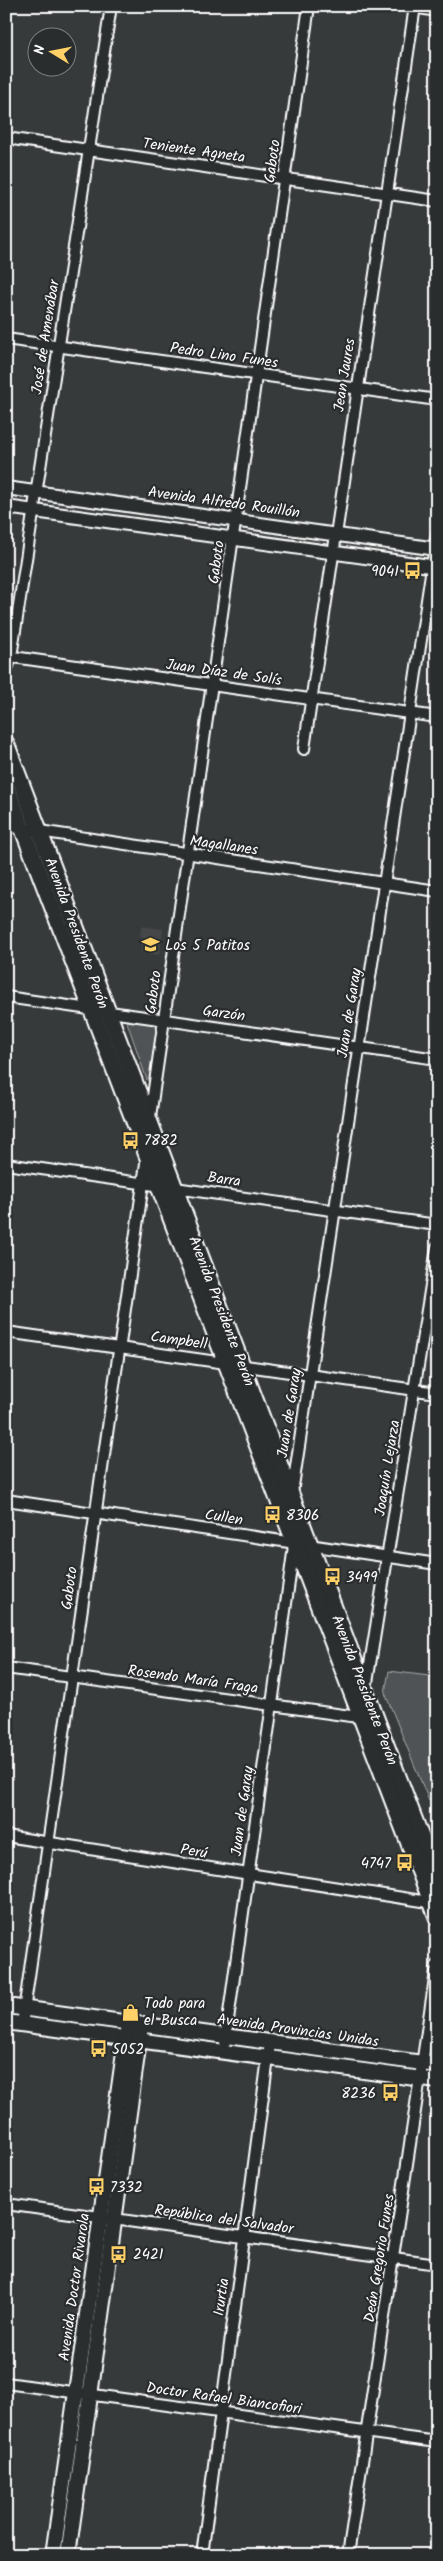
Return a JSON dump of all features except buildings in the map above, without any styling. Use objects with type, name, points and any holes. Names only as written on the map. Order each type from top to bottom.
[{"type":"main road","name":"Avenida Presidente Perón","points":[[6,743],[39,830],[158,1185],[435,1908]]},
{"type":"main road","name":"Avenida Presidente Perón","points":[[6,785],[22,828],[99,1010],[149,1121],[437,1879]]},
{"type":"main road","name":"Avenida Provincias Unidas","points":[[6,2006],[437,2065]]},
{"type":"main road","points":[[6,2022],[132,2041],[437,2081]]},
{"type":"main road","name":"Avenida Doctor Rivarola","points":[[53,2555],[83,2394],[135,2025]]},
{"type":"main road","name":"Avenida Doctor Rivarola","points":[[68,2555],[83,2394]]},
{"type":"street","name":"José de Amenábar","points":[[6,672],[36,492],[111,6]]},
{"type":"street","name":"Gaboto","points":[[149,1121],[237,521],[309,6]]},
{"type":"street","points":[[412,7],[437,11]]},
{"type":"street","name":"Jean Jaures","points":[[304,749],[412,7]]},
{"type":"street","name":"Teniente Agneta","points":[[6,138],[437,201]]},
{"type":"street","name":"Pedro Lino Funes","points":[[6,339],[437,400]]},
{"type":"street","name":"Avenida Alfredo Rouillón","points":[[6,488],[436,549]]},
{"type":"street","points":[[6,506],[434,566]]},
{"type":"street","name":"Juan de Garay","points":[[292,1496],[410,713],[434,566],[437,534]]},
{"type":"street","name":"Juan Díaz de Solís","points":[[8,656],[437,717]]},
{"type":"street","name":"Magallanes","points":[[6,826],[188,855],[437,891]]},
{"type":"street","name":"Garzón","points":[[6,997],[437,1059]]},
{"type":"street","name":"Gaboto","points":[[22,2025],[147,1155]]},
{"type":"street","name":"Barra","points":[[6,1164],[437,1225]]},
{"type":"street","name":"Joaquín Lejarza","points":[[366,1692],[437,1248]]},
{"type":"street","name":"Campbell","points":[[6,1332],[437,1393]]},
{"type":"street","name":"Cullen","points":[[6,1500],[437,1564]]},
{"type":"street","name":"Juan de Garay","points":[[223,2053],[295,1543]]},
{"type":"street","name":"Rosendo María Fraga","points":[[6,1668],[376,1720]]},
{"type":"street","name":"Perú","points":[[6,1836],[248,1874],[435,1908]]},
{"type":"street","name":"Deán Gregorio Funes","points":[[348,2555],[437,1965]]},
{"type":"street","name":"Irurtia","points":[[202,2555],[270,2043]]},
{"type":"street","name":"República del Salvador","points":[[6,2204],[437,2264]]},
{"type":"street","name":"Doctor Rafael Biancofiori","points":[[6,2383],[437,2442]]},
{"type":"shaded area","name":"Los 5 Patitos","points":[[141,926],[163,929],[159,955],[141,952],[143,937],[140,936]]},
{"type":"shaded area","points":[[126,1019],[159,1024],[150,1081],[147,1080]]},
{"type":"shaded area","points":[[389,1671],[437,1677],[437,1799],[429,1801],[385,1693]]},
{"type":"place","name":"9041","points":[[413,571]]},
{"type":"place","name":"Los 5 Patitos","points":[[151,945]]},
{"type":"place","name":"7882","points":[[130,1140]]},
{"type":"place","name":"8306","points":[[272,1515]]},
{"type":"place","name":"3499","points":[[332,1577]]},
{"type":"place","name":"4747","points":[[405,1863]]},
{"type":"place","name":"Todo para el Busca","points":[[130,2012]]},
{"type":"place","name":"5052","points":[[98,2049]]},
{"type":"place","name":"8236","points":[[390,2093]]},
{"type":"place","name":"7332","points":[[96,2187]]},
{"type":"place","name":"2421","points":[[119,2254]]}]
